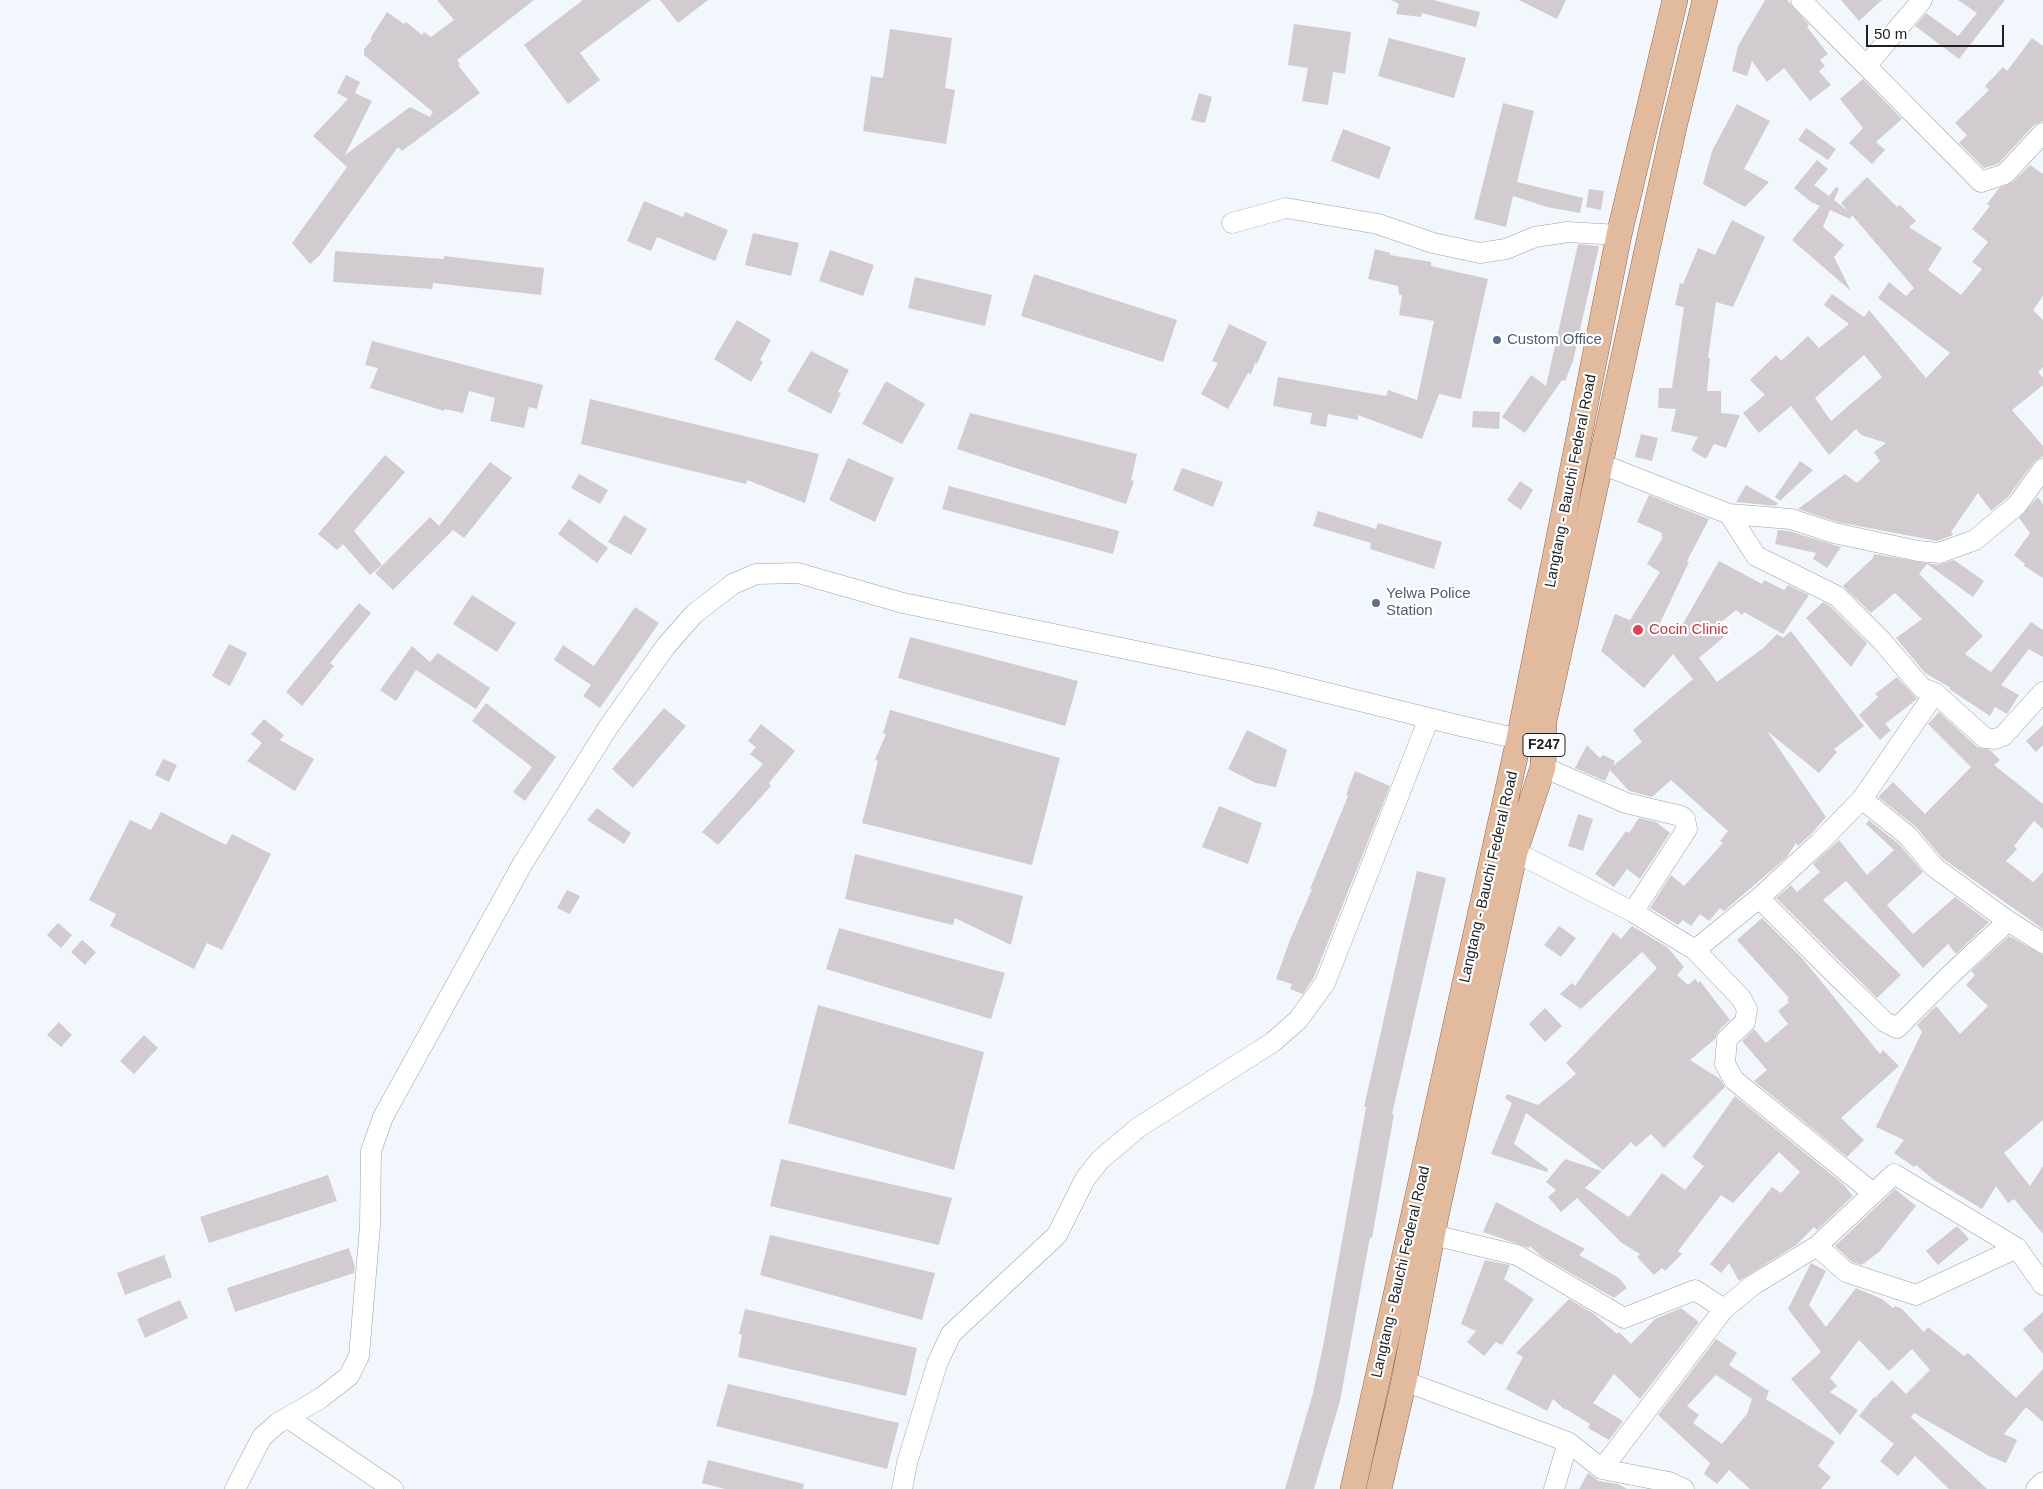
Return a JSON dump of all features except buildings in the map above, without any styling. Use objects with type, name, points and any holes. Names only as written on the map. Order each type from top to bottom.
[{"type":"main road","name":"Langtang - Bauchi Federal Road","points":[[1353,1489],[1519,739],[1619,235],[1675,0]]},
{"type":"main road","name":"F247","points":[[1379,1489],[1404,1381],[1433,1235],[1515,852],[1543,767],[1544,721],[1674,127],[1705,0]]},
{"type":"street","points":[[1801,0],[1980,182],[2005,174],[2043,134]]},
{"type":"street","points":[[1867,65],[1922,0]]},
{"type":"street","points":[[1232,223],[1286,208],[1378,224],[1433,243],[1480,253],[1506,249],[1535,237],[1568,232],[1619,235]]},
{"type":"street","points":[[1601,464],[1729,514],[1791,519],[1834,533],[1918,551],[1939,553],[1975,540],[2017,505],[2043,470]]},
{"type":"street","points":[[1729,514],[1756,556],[1836,596],[1881,640],[1922,688],[1935,694],[1985,738],[1995,739],[2003,736],[2043,692]]},
{"type":"street","points":[[235,1489],[262,1438],[288,1418],[321,1398],[348,1376],[359,1356],[370,1226],[371,1151],[383,1117],[523,863],[609,726],[666,646],[694,614],[733,584],[756,574],[798,573],[903,603],[1267,678],[1519,739]]},
{"type":"street","points":[[1695,950],[1759,898],[1820,842],[1862,799],[1935,694]]},
{"type":"street","points":[[902,1489],[907,1463],[937,1364],[951,1334],[1057,1235],[1085,1179],[1100,1160],[1139,1127],[1273,1042],[1298,1020],[1325,983],[1429,718]]},
{"type":"street","points":[[1543,767],[1626,803],[1681,816],[1685,819],[1687,829],[1634,912]]},
{"type":"street","points":[[1862,799],[1908,836],[1934,867],[2008,921],[2043,943]]},
{"type":"street","points":[[1515,852],[1634,912],[1695,950],[1741,998],[1747,1009],[1745,1022],[1727,1039],[1725,1064],[1734,1080],[1873,1193]]},
{"type":"street","points":[[1759,898],[1842,982],[1885,1022],[1897,1028],[2008,921]]},
{"type":"street","points":[[1602,1469],[1724,1309],[1753,1286],[1817,1246],[1894,1174],[2017,1248],[2043,1285]]},
{"type":"street","points":[[1433,1235],[1517,1255],[1624,1318],[1695,1290],[1724,1309]]},
{"type":"street","points":[[1817,1246],[1846,1272],[1916,1295],[2017,1248]]},
{"type":"street","points":[[1404,1381],[1568,1442],[1602,1469],[1669,1482],[1684,1489]]},
{"type":"street","points":[[288,1418],[393,1489]]},
{"type":"street","points":[[1554,1489],[1568,1442]]},
{"type":"street","points":[[2036,1489],[2043,1482]]},
{"type":"place","name":"Custom Office","points":[[1497,340]]},
{"type":"place","name":"Yelwa Police Station","points":[[1376,603]]},
{"type":"place","name":"Cocin Clinic","points":[[1638,630]]}]
